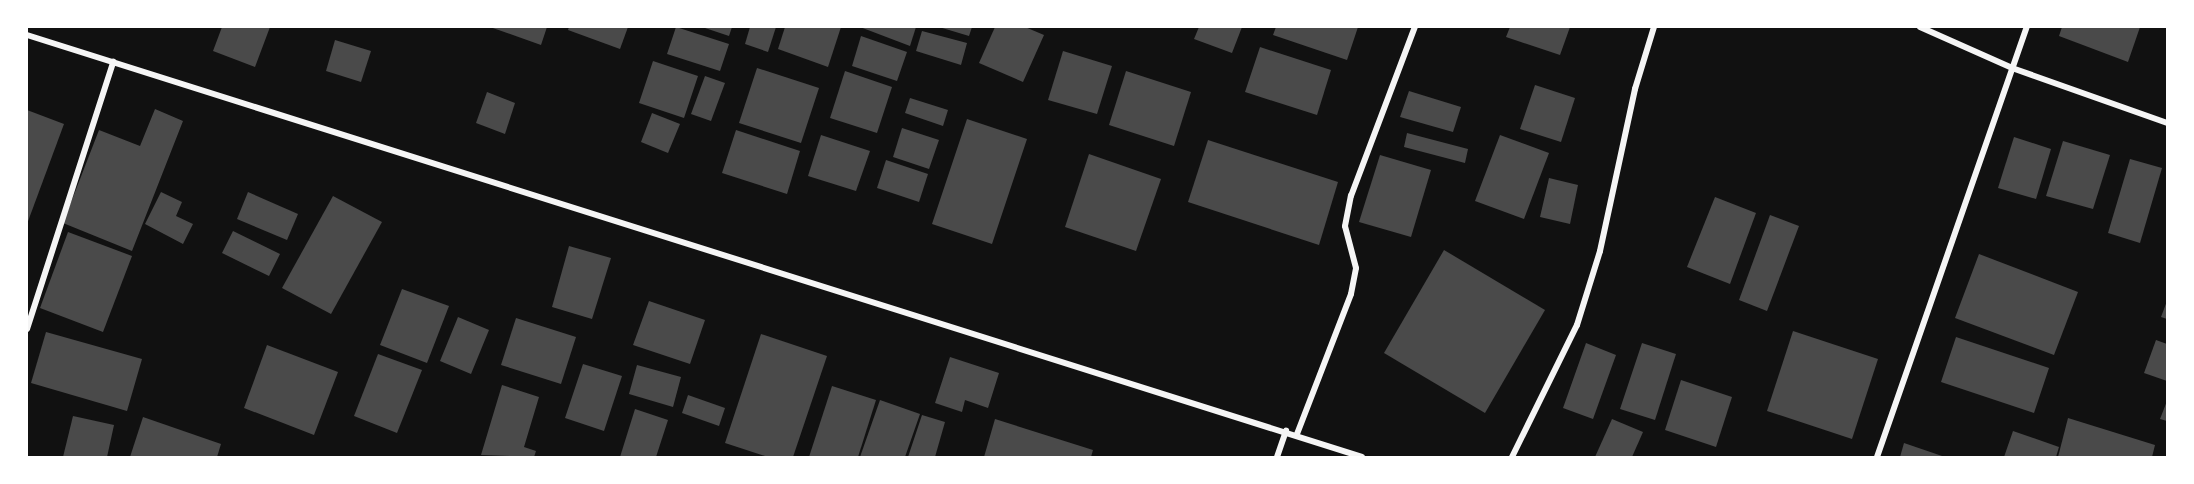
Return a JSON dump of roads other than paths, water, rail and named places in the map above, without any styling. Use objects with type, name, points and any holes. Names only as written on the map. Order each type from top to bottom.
[{"type":"street","points":[[1297,434],[1351,294],[1356,268],[1346,226],[1351,196],[1415,27]]},
{"type":"street","points":[[1512,457],[1577,325],[1600,251],[1635,88],[1653,27]]},
{"type":"street","points":[[1920,27],[2012,68],[2167,123]]},
{"type":"street","points":[[1877,457],[2027,27]]},
{"type":"street","points":[[27,35],[1297,434],[1362,457]]},
{"type":"street","points":[[27,330],[113,62]]},
{"type":"street","points":[[1277,457],[1286,431]]}]
